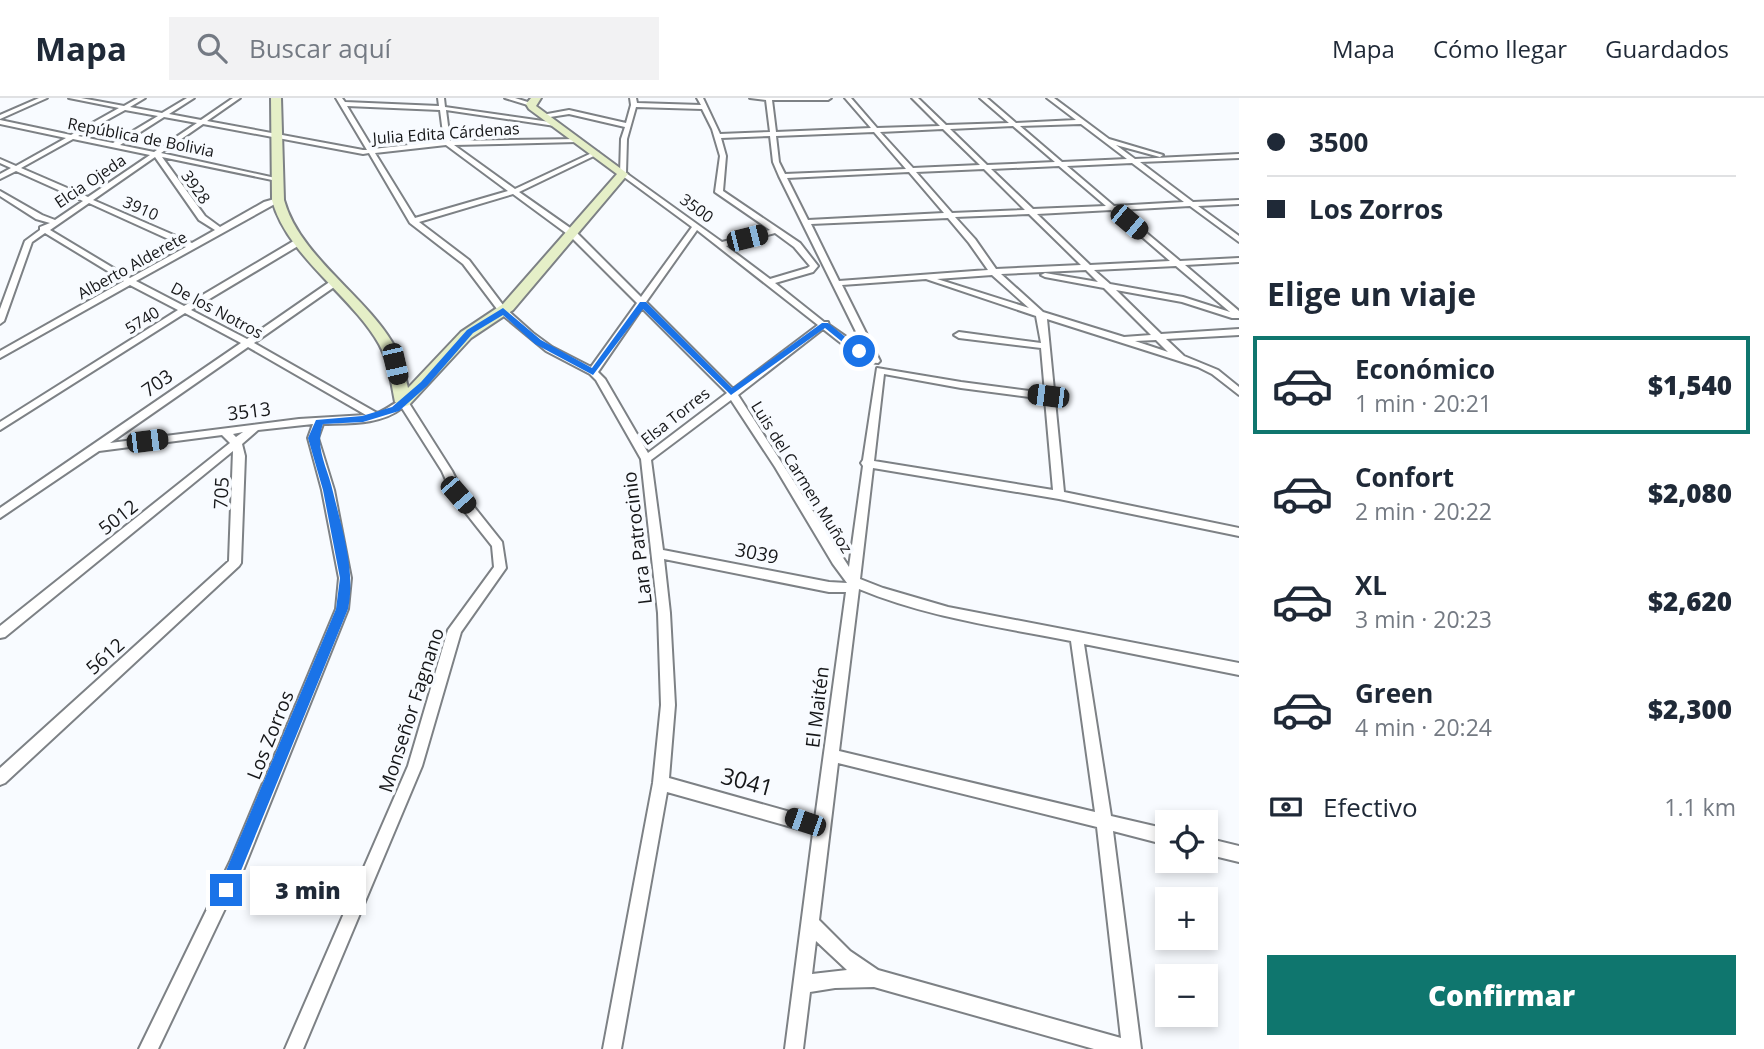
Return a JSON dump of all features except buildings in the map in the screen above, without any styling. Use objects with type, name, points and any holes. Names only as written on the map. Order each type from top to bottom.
[{"type":"street","points":[[0,120],[44,98]]},
{"type":"street","name":"Julia Edita Cárdenas","points":[[72,98],[370,152],[447,144],[577,141]]},
{"type":"street","points":[[0,177],[142,98]]},
{"type":"street","points":[[113,146],[191,98]]},
{"type":"street","name":"Elcia Ojeda","points":[[5,292],[29,241],[43,229],[237,98]]},
{"type":"street","points":[[508,98],[534,101]]},
{"type":"street","points":[[700,98],[717,136],[723,160],[719,192],[802,249],[813,268],[769,282]]},
{"type":"street","points":[[753,98],[828,98]]},
{"type":"street","points":[[848,98],[972,241],[994,272],[1039,312],[1043,320],[1059,495]]},
{"type":"street","points":[[915,98],[1180,358]]},
{"type":"street","points":[[983,98],[1239,316]]},
{"type":"street","points":[[1050,98],[1239,240]]},
{"type":"street","points":[[769,99],[776,162],[839,283],[874,359]]},
{"type":"street","points":[[340,101],[441,103],[555,124]]},
{"type":"street","name":"Lara Patrocinio","points":[[340,101],[413,221],[466,262],[503,311],[538,342],[593,372],[613,400],[646,459],[664,613],[668,705],[662,783],[612,1049]]},
{"type":"street","name":"3500","points":[[534,101],[544,116],[720,244],[849,345],[874,359],[880,370]]},
{"type":"street","points":[[403,402],[466,335],[503,311],[623,174],[624,139],[633,101],[704,107]]},
{"type":"street","name":"Monseñor Fagnano","points":[[277,102],[275,136],[278,200],[282,215],[300,241],[391,352],[403,402],[447,471],[458,495],[498,545],[500,568],[455,630],[415,766],[294,1049]]},
{"type":"street","points":[[441,103],[447,144]]},
{"type":"street","points":[[544,116],[569,112],[629,126]]},
{"type":"street","name":"República de Bolivia","points":[[0,120],[70,138],[277,179]]},
{"type":"street","points":[[717,136],[1082,122]]},
{"type":"street","points":[[1108,141],[1148,154],[1195,159]]},
{"type":"street","name":"Luis del Carmen Muñoz","points":[[447,144],[573,234],[731,392],[780,466],[852,585]]},
{"type":"street","points":[[413,221],[515,191],[596,153]]},
{"type":"street","name":"3928","points":[[156,154],[195,210],[206,222],[221,231]]},
{"type":"street","points":[[782,176],[1238,157]]},
{"type":"street","name":"3910","points":[[0,161],[193,247]]},
{"type":"street","points":[[0,193],[39,217],[54,222]]},
{"type":"street","name":"Alberto Alderete","points":[[0,355],[278,200]]},
{"type":"street","points":[[807,222],[1239,202]]},
{"type":"street","points":[[593,372],[696,226]]},
{"type":"street","name":"De los Notros","points":[[43,229],[131,282],[246,342],[377,416]]},
{"type":"street","points":[[720,244],[774,231]]},
{"type":"street","name":"5740","points":[[0,427],[300,241]]},
{"type":"street","points":[[802,249],[819,248]]},
{"type":"street","points":[[839,283],[1239,260]]},
{"type":"street","points":[[1020,271],[1183,300],[1239,316]]},
{"type":"street","points":[[923,277],[1180,358],[1215,372],[1239,391]]},
{"type":"street","name":"703","points":[[0,514],[334,283]]},
{"type":"street","points":[[0,321],[5,292]]},
{"type":"street","name":"Elsa Torres","points":[[646,459],[731,392],[825,324]]},
{"type":"street","points":[[1120,339],[1239,331]]},
{"type":"street","points":[[959,335],[1045,346]]},
{"type":"street","points":[[880,370],[933,381],[1048,396]]},
{"type":"street","name":"El Maitén","points":[[794,1049],[866,463],[880,370]]},
{"type":"street","name":"3513","points":[[95,448],[256,427],[377,416],[389,413],[403,402]]},
{"type":"street","name":"Los Zorros","points":[[148,1049],[236,867],[342,609],[345,578],[328,490],[313,438],[319,422]]},
{"type":"street","name":"5012","points":[[0,633],[256,427]]},
{"type":"street","points":[[224,431],[237,444]]},
{"type":"street","name":"705","points":[[235,562],[240,456],[237,444]]},
{"type":"street","points":[[866,463],[1059,495],[1239,532]]},
{"type":"street","name":"3039","points":[[656,553],[829,587],[852,585],[948,612],[1239,669]]},
{"type":"street","name":"5612","points":[[0,778],[230,570],[235,562]]},
{"type":"street","points":[[802,985],[835,979],[874,978],[1130,1049],[1104,821],[1077,638]]},
{"type":"street","points":[[830,755],[1155,834]]},
{"type":"street","name":"3041","points":[[662,783],[821,828]]},
{"type":"street","points":[[1218,849],[1239,854]]},
{"type":"street","points":[[809,922],[844,957],[874,978]]},
{"type":"route","points":[[226,890],[342,609],[346,592],[328,490],[314,447],[313,438],[319,422],[363,419],[396,409],[424,384],[466,335],[503,311],[538,342],[593,372],[643,304],[731,392],[825,324],[859,351]]}]
